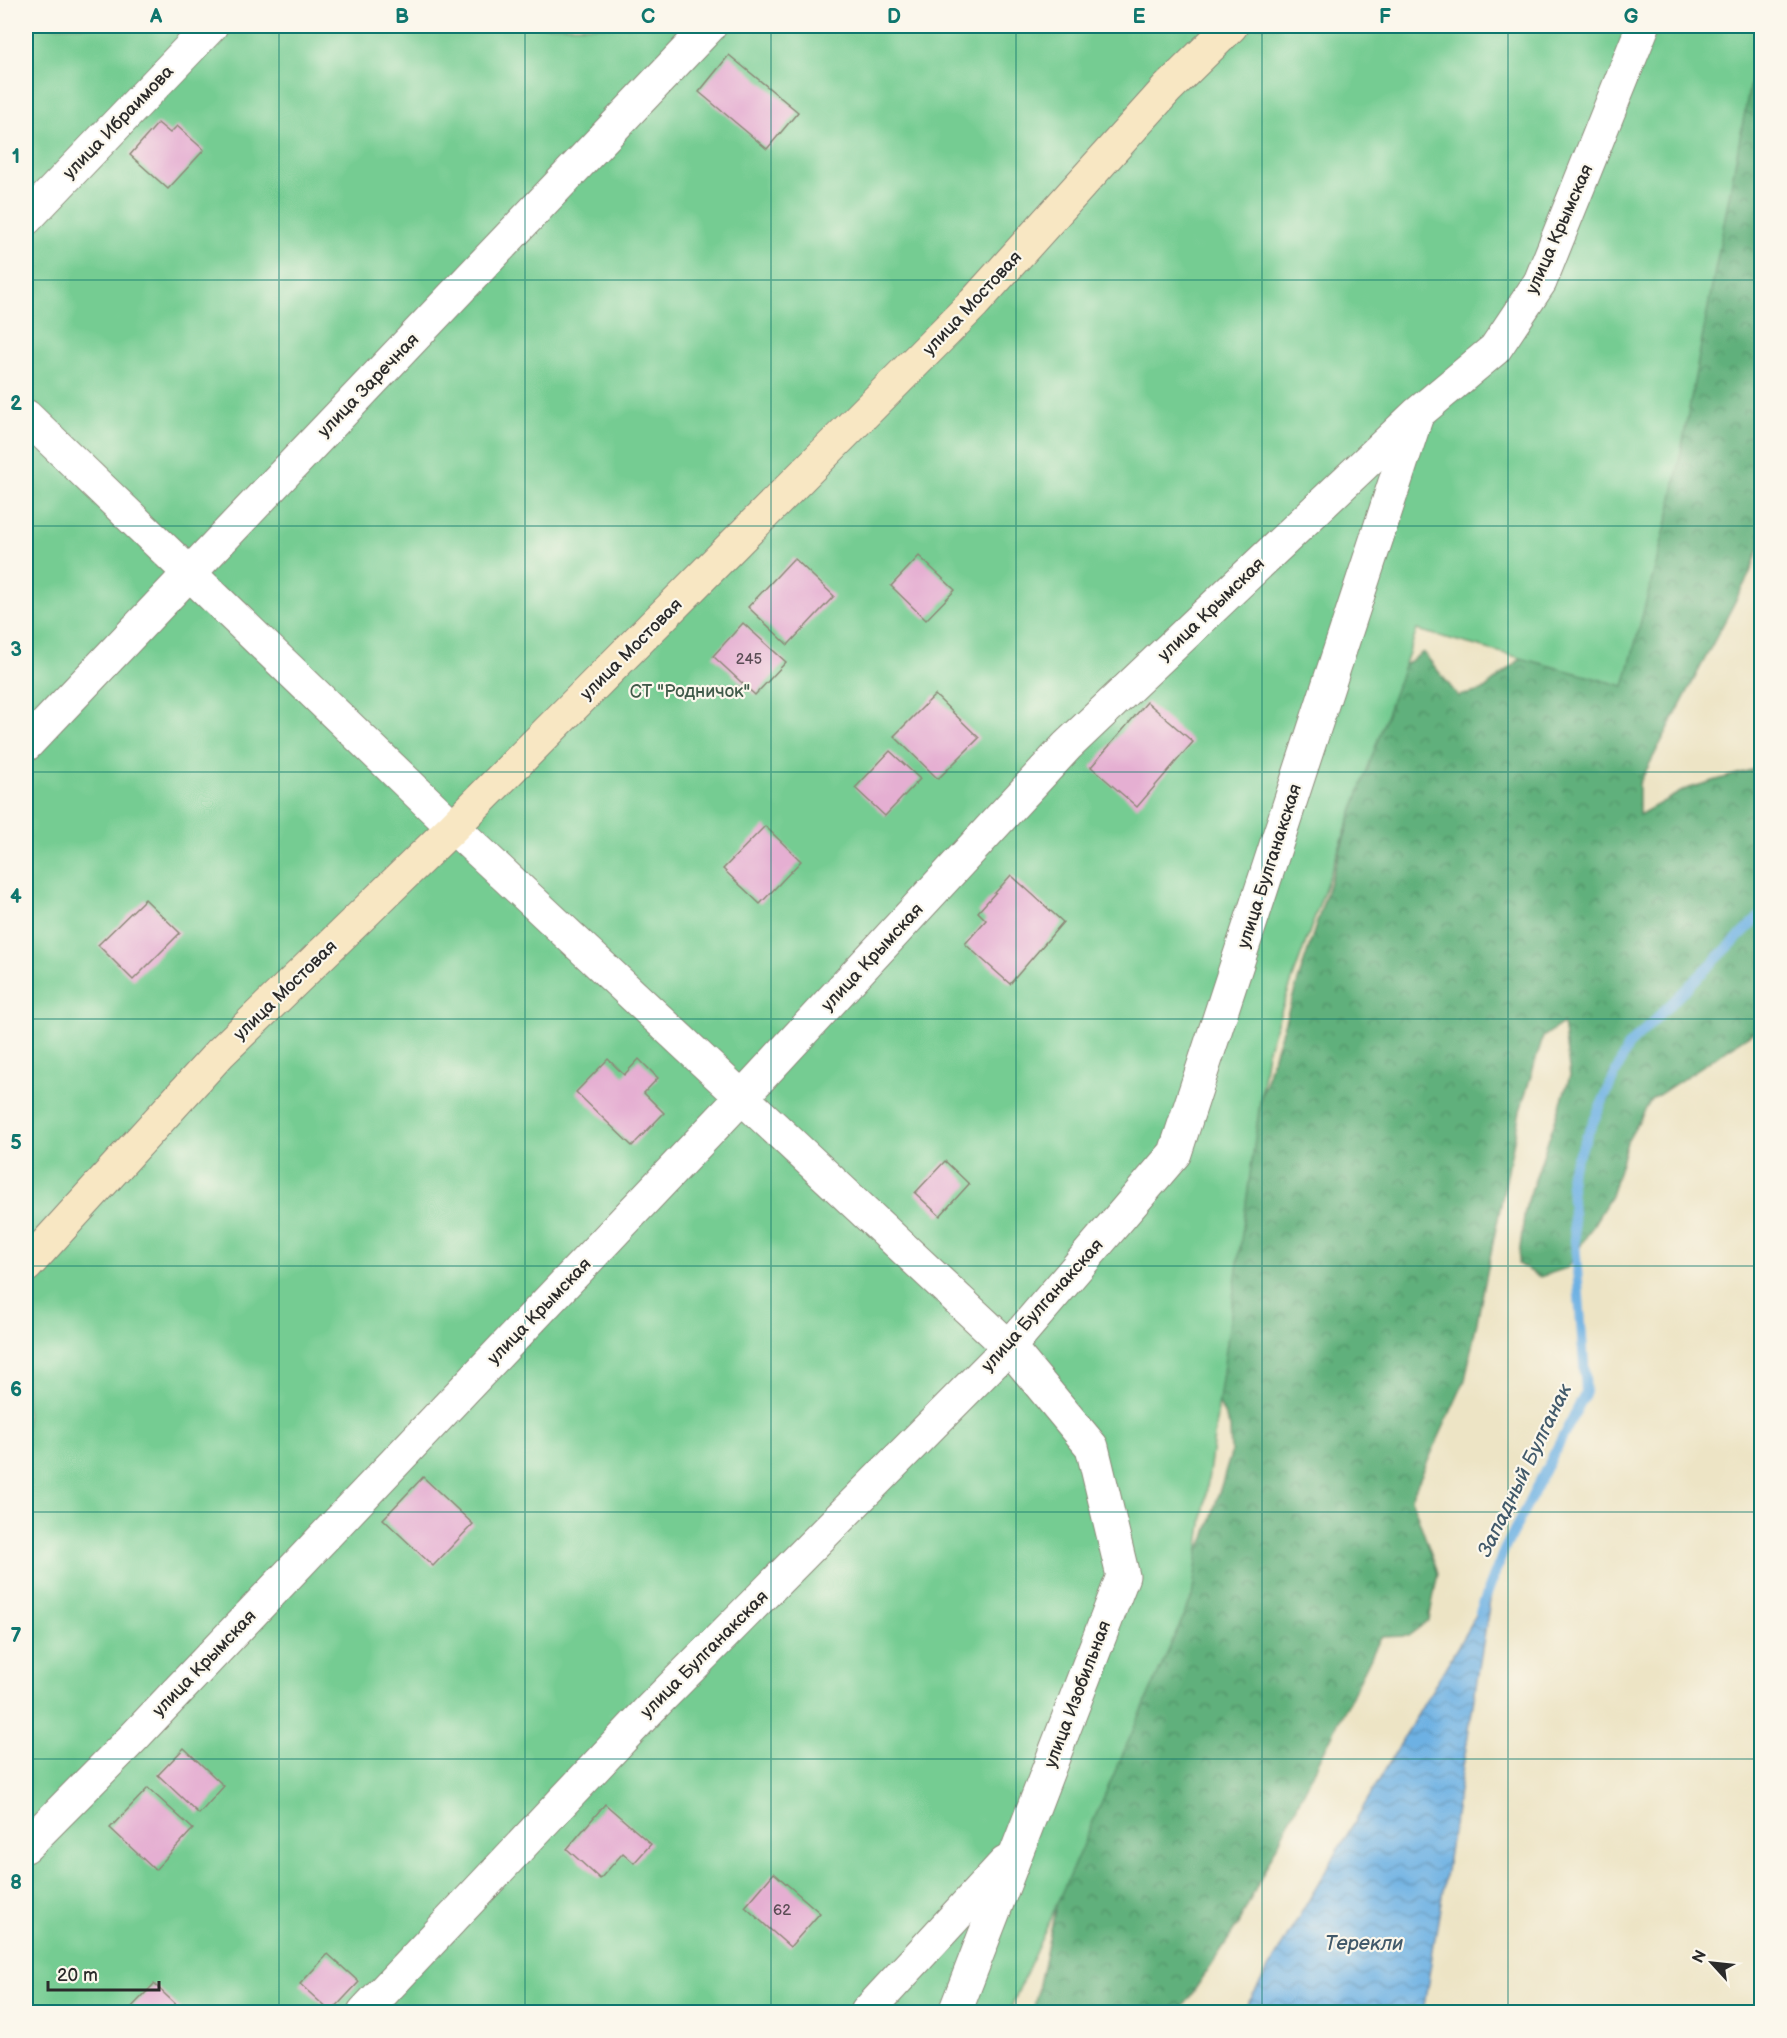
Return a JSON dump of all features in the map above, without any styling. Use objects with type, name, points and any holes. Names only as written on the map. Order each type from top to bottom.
[{"type":"street","name":"улица Ибраимова","points":[[26,219],[211,26]]},
{"type":"street","name":"улица Заречная","points":[[26,745],[710,26]]},
{"type":"street","name":"улица Мостовая","points":[[26,1266],[220,1053],[453,827],[974,303],[1167,89],[1230,26]]},
{"type":"street","name":"улица Крымская","points":[[26,1846],[135,1736],[743,1096],[1067,746],[1418,414],[1495,349],[1540,282],[1643,26]]},
{"type":"street","name":"улица Булганакская","points":[[364,2013],[650,1709],[1009,1347],[1175,1153],[1418,414]]},
{"type":"street","name":"улица Изобильная","points":[[26,416],[453,827],[1009,1347],[1092,1447],[1123,1576],[1017,1851],[867,2013]]},
{"type":"street","points":[[955,2013],[1017,1851]]},
{"type":"green space","name":"СТ \"Родничок\"","points":[[26,26],[1761,26],[1670,510],[1624,686],[1417,630],[1267,1051],[1192,1597],[1009,2012],[26,2012]]},
{"type":"green space","points":[[1761,26],[1761,544],[1749,575],[1639,784],[1639,815],[1686,789],[1761,767],[1761,1027],[1651,1100],[1627,1142],[1611,1196],[1567,1268],[1540,1277],[1518,1264],[1525,1209],[1570,1076],[1563,1023],[1543,1037],[1520,1111],[1465,1380],[1411,1498],[1438,1573],[1429,1620],[1408,1636],[1381,1637],[1237,1926],[1180,2012],[1033,2012],[1096,1721],[1154,1636],[1205,1538],[1231,1454],[1230,1427],[1185,1332],[1391,692],[1404,666],[1423,652],[1458,696],[1482,691],[1523,657]]},
{"type":"water","name":"Терекли","points":[[1492,1588],[1423,2012],[1243,2012]]},
{"type":"building","points":[[729,55],[798,112],[767,149],[699,92]]},
{"type":"building","points":[[158,123],[170,133],[177,126],[204,150],[168,189],[130,155]]},
{"type":"building","points":[[919,556],[955,590],[926,620],[891,586]]},
{"type":"building","points":[[794,558],[834,596],[788,645],[748,607]]},
{"type":"building","points":[[743,623],[786,662],[755,695],[713,656]]},
{"type":"building","points":[[935,695],[979,738],[938,779],[894,736]]},
{"type":"building","points":[[1147,702],[1193,742],[1137,807],[1091,767]]},
{"type":"building","points":[[890,751],[920,779],[885,816],[855,788]]},
{"type":"building","points":[[765,826],[801,861],[760,904],[723,869]]},
{"type":"building","points":[[1011,875],[1063,922],[1010,984],[965,944],[986,920],[978,912]]},
{"type":"building","points":[[145,899],[180,933],[133,980],[98,945]]},
{"type":"building","points":[[608,1059],[624,1075],[639,1059],[658,1078],[644,1093],[664,1113],[632,1146],[576,1092]]},
{"type":"building","points":[[945,1161],[969,1184],[940,1216],[915,1193]]},
{"type":"building","points":[[423,1477],[473,1524],[433,1566],[383,1519]]},
{"type":"building","points":[[184,1748],[224,1786],[199,1814],[158,1775]]},
{"type":"building","points":[[148,1788],[193,1829],[155,1870],[110,1828]]},
{"type":"building","points":[[605,1804],[651,1844],[634,1863],[623,1853],[600,1879],[567,1849]]},
{"type":"building","points":[[774,1873],[820,1913],[790,1947],[745,1907]]},
{"type":"building","points":[[328,1954],[359,1982],[331,2012],[300,1984]]},
{"type":"building","points":[[154,1984],[184,2012],[127,2012]]},
{"type":"waterway","name":"Западный Булганак","points":[[1480,1612],[1504,1550],[1586,1392],[1570,1173],[1628,1046],[1762,914]]}]
